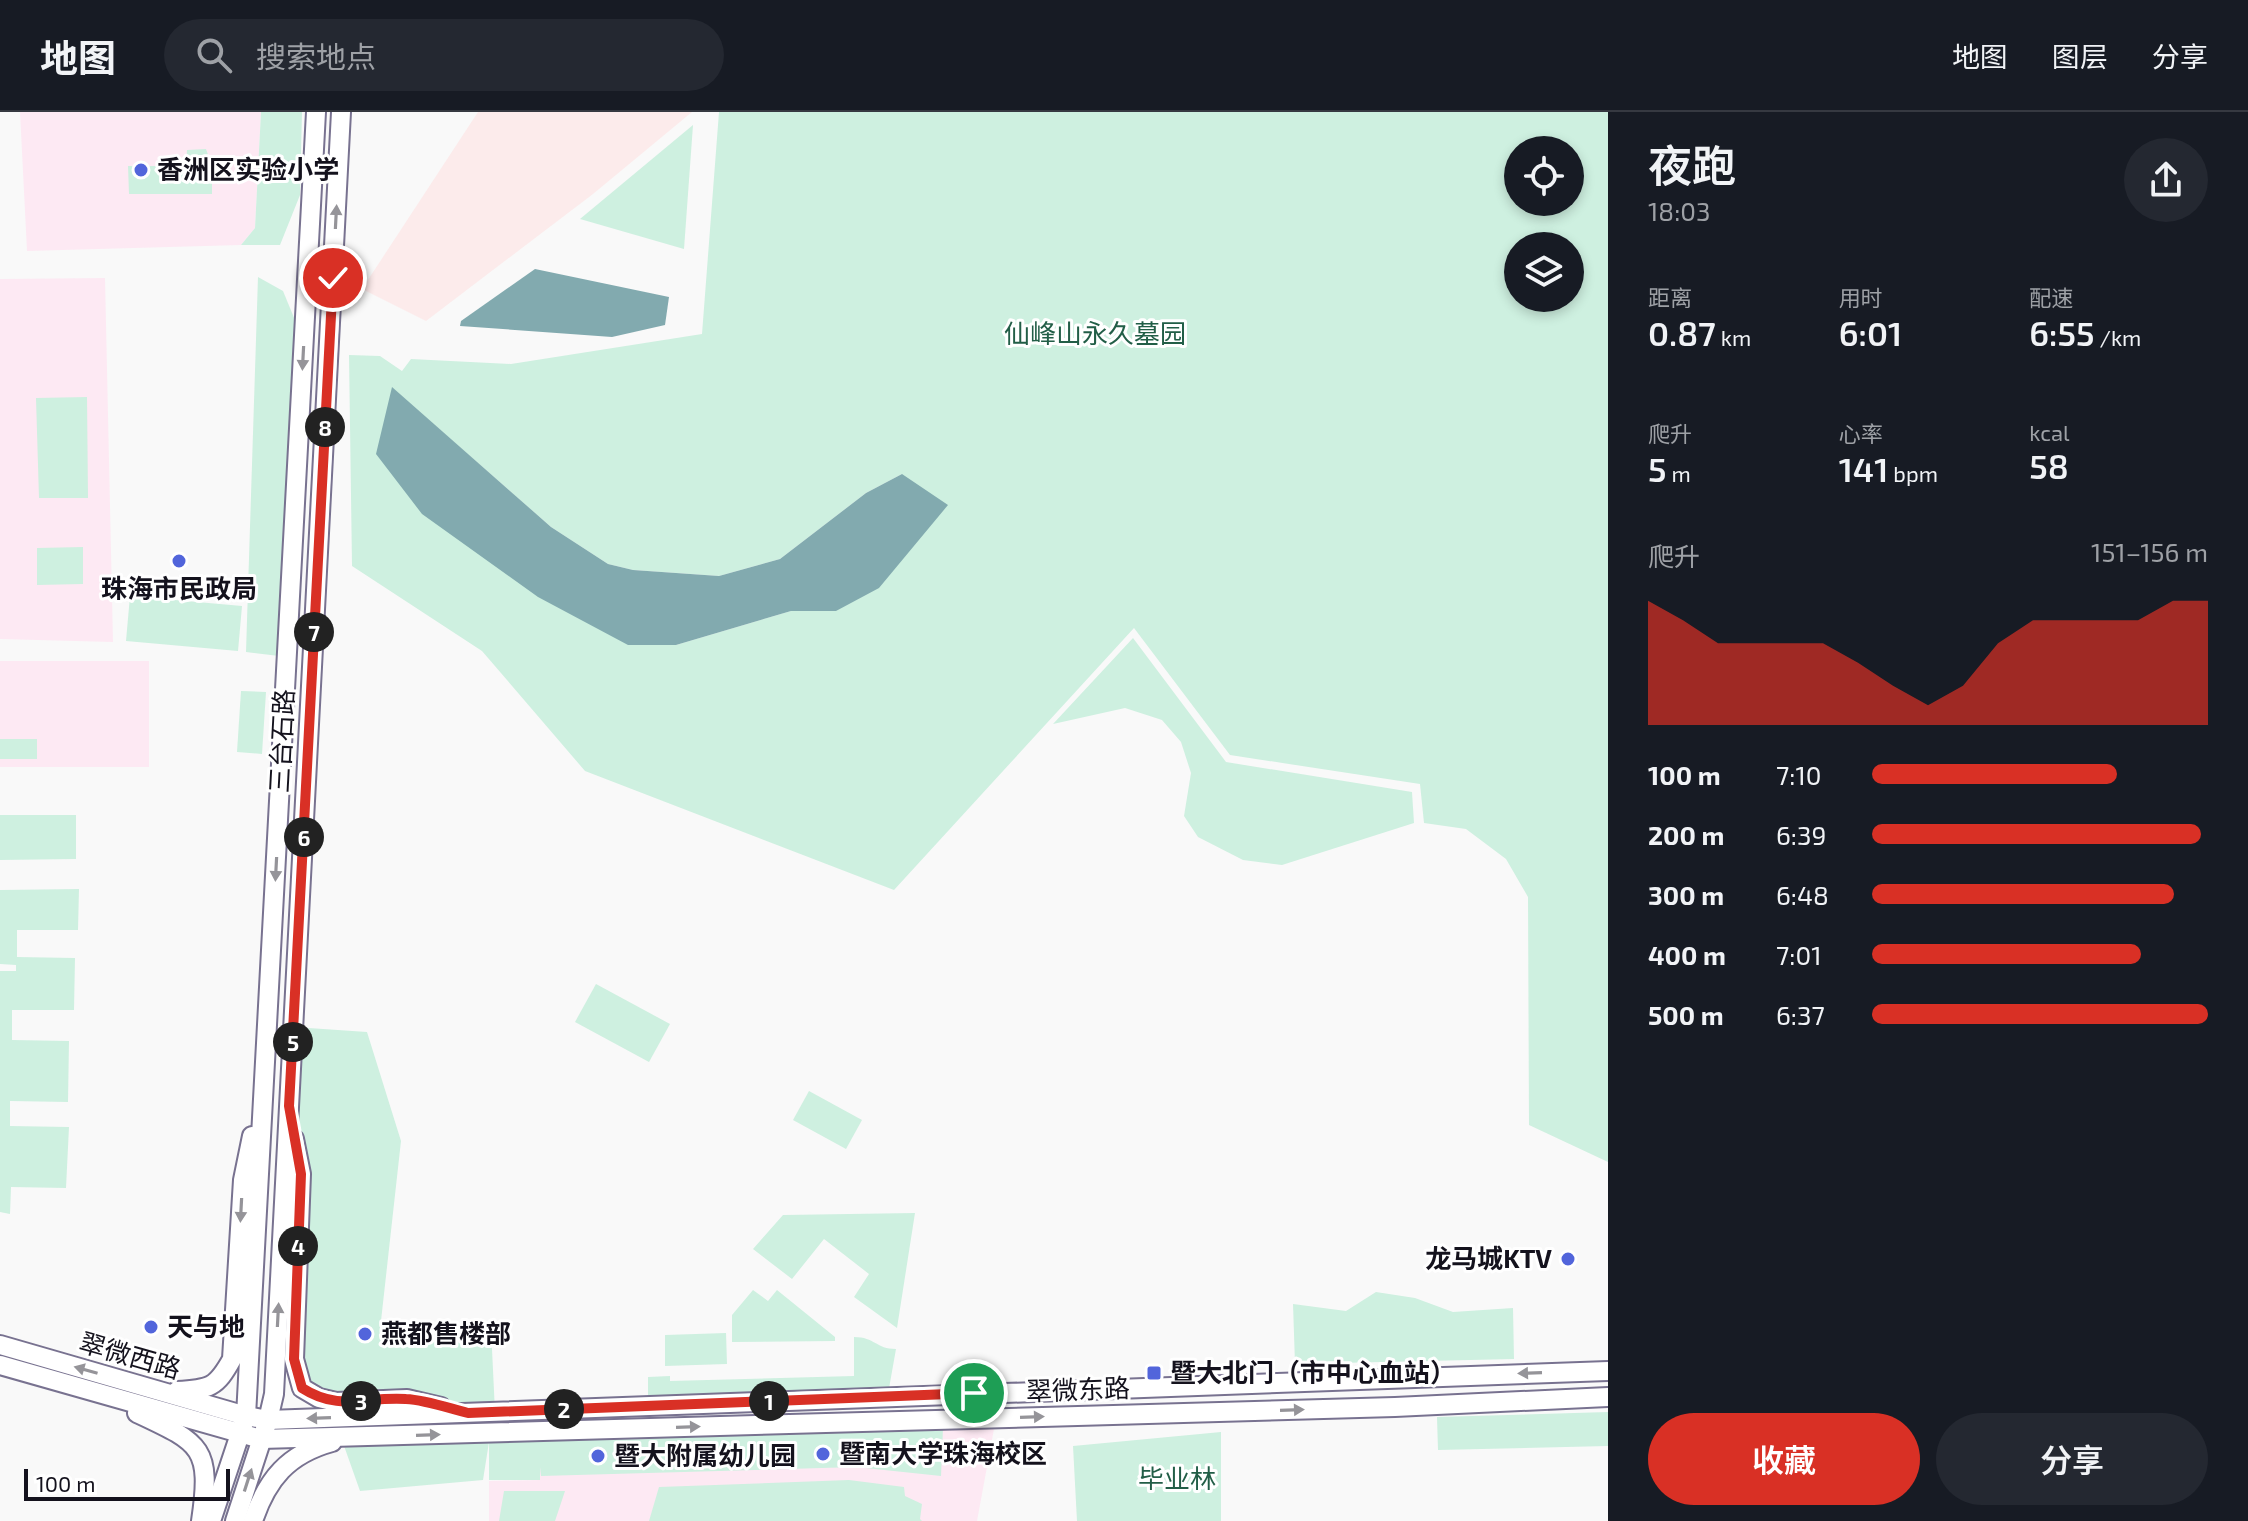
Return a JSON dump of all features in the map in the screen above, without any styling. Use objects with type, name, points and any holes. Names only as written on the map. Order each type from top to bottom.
[{"type":"main road","name":"三台石路","points":[[211,1521],[243,1425],[316,112]]},
{"type":"main road","name":"三台石路","points":[[235,1521],[274,1394],[341,112]]},
{"type":"main road","points":[[161,1392],[197,1390],[219,1382],[232,1359],[243,1180],[264,1079]]},
{"type":"main road","points":[[289,1106],[301,1174],[294,1359],[302,1388],[319,1398],[336,1402],[407,1399],[468,1413]]},
{"type":"main road","name":"翠微西路","points":[[0,1345],[161,1392],[243,1425]]},
{"type":"main road","name":"翠微西路","points":[[0,1365],[87,1390],[243,1425]]},
{"type":"main road","name":"翠微东路","points":[[243,1425],[268,1420],[1608,1371]]},
{"type":"main road","points":[[87,1390],[178,1432],[192,1442],[203,1462],[206,1489],[201,1521]]},
{"type":"main road","name":"翠微东路","points":[[243,1425],[261,1439],[1395,1407],[1608,1397]]},
{"type":"main road","points":[[253,1521],[262,1494],[285,1464],[317,1446],[350,1437]]},
{"type":"shaded area","name":"香洲区实验小学","points":[[20,112],[261,112],[255,228],[241,245],[27,251]]},
{"type":"shaded area","points":[[478,112],[692,112],[593,194],[426,321],[362,289]]},
{"type":"shaded area","points":[[105,278],[113,642],[0,639],[0,279]]},
{"type":"shaded area","points":[[0,661],[149,661],[149,767],[0,767]]},
{"type":"shaded area","name":"暨南大学珠海校区","points":[[996,1418],[977,1521],[489,1521],[489,1481],[540,1480],[540,1432]]},
{"type":"green space","points":[[261,112],[302,112],[300,195],[280,245],[241,245],[255,228]]},
{"type":"green space","name":"仙峰山永久墓园","points":[[719,112],[1608,112],[1608,1162],[1529,1125],[1528,897],[1506,859],[1466,829],[1424,823],[1420,784],[1230,755],[1134,628],[894,890],[585,771],[482,651],[352,566],[349,355],[380,356],[402,371],[411,359],[511,364],[702,334]],"holes":[[[391,387],[551,527],[608,564],[633,570],[719,576],[780,559],[866,493],[902,474],[836,611],[791,611],[676,645]]]},
{"type":"green space","points":[[693,125],[684,249],[580,219]]},
{"type":"green space","points":[[206,149],[212,166],[212,194],[129,194],[128,166],[186,166],[187,150]]},
{"type":"green space","points":[[258,277],[283,291],[297,325],[279,656],[246,652]]},
{"type":"green space","points":[[87,397],[88,498],[39,498],[36,398]]},
{"type":"green space","points":[[83,547],[83,584],[37,585],[37,548]]},
{"type":"green space","points":[[130,596],[242,606],[238,651],[126,641]]},
{"type":"green space","points":[[1133,638],[1226,762],[1412,792],[1414,823],[1282,865],[1243,860],[1198,837],[1184,816],[1191,773],[1181,742],[1162,720],[1125,708],[1053,724]]},
{"type":"green space","points":[[241,691],[266,692],[262,754],[237,752]]},
{"type":"green space","points":[[0,739],[37,739],[37,759],[0,759]]},
{"type":"green space","points":[[0,815],[76,815],[76,859],[0,860]]},
{"type":"green space","points":[[79,889],[78,930],[17,930],[17,957],[75,958],[74,1010],[12,1010],[12,1040],[69,1041],[68,1102],[10,1101],[10,1126],[69,1127],[66,1188],[11,1187],[10,1214],[0,1212],[0,971],[16,971],[16,965],[0,964],[0,890]]},
{"type":"green space","points":[[596,984],[670,1024],[649,1062],[575,1022]]},
{"type":"green space","points":[[294,1027],[367,1032],[401,1141],[380,1330],[491,1328],[495,1412],[336,1402],[302,1388],[289,1106]]},
{"type":"green space","points":[[809,1091],[862,1120],[846,1149],[793,1120]]},
{"type":"green space","points":[[915,1213],[897,1328],[854,1297],[869,1274],[824,1239],[792,1279],[753,1249],[783,1215]]},
{"type":"green space","points":[[753,1290],[768,1301],[777,1290],[835,1337],[835,1341],[732,1342],[732,1315]]},
{"type":"green space","points":[[1376,1292],[1415,1298],[1453,1312],[1513,1308],[1514,1359],[1295,1364],[1293,1304],[1346,1311]]},
{"type":"green space","points":[[726,1333],[727,1364],[665,1366],[665,1335]]},
{"type":"green space","points":[[854,1337],[896,1349],[888,1394],[648,1402],[648,1377],[670,1376],[670,1381],[854,1376]]},
{"type":"green space","points":[[1608,1412],[1608,1446],[1438,1450],[1437,1417]]},
{"type":"green space","points":[[943,1428],[941,1476],[856,1467],[541,1476],[540,1467],[540,1480],[489,1480],[489,1442],[483,1480],[360,1491],[343,1443]]},
{"type":"green space","name":"毕业林","points":[[1221,1432],[1221,1521],[1077,1521],[1073,1446]]},
{"type":"green space","points":[[849,1480],[904,1487],[905,1496],[922,1504],[922,1521],[649,1521],[659,1487]]},
{"type":"green space","points":[[504,1491],[565,1491],[555,1521],[499,1521]]},
{"type":"water","points":[[535,269],[669,297],[665,325],[612,337],[460,326],[461,321]]},
{"type":"water","points":[[392,387],[551,527],[608,564],[633,570],[719,576],[780,559],[866,493],[902,474],[948,505],[879,588],[836,611],[791,611],[676,645],[628,645],[538,597],[422,514],[376,454]]},
{"type":"place","name":"香洲区实验小学","points":[[141,170]]},
{"type":"place","name":"珠海市民政局","points":[[179,561]]},
{"type":"place","name":"龙马城KTV","points":[[1568,1259]]},
{"type":"place","name":"天与地","points":[[151,1327]]},
{"type":"place","name":"燕都售楼部","points":[[365,1334]]},
{"type":"place","name":"暨大北门（市中心血站）","points":[[1154,1373]]},
{"type":"place","name":"暨南大学珠海校区","points":[[823,1454]]},
{"type":"place","name":"暨大附属幼儿园","points":[[598,1456]]},
{"type":"route","points":[[333,278],[289,1106],[301,1174],[294,1366],[302,1388],[319,1398],[336,1402],[407,1399],[468,1413],[974,1393]]}]
